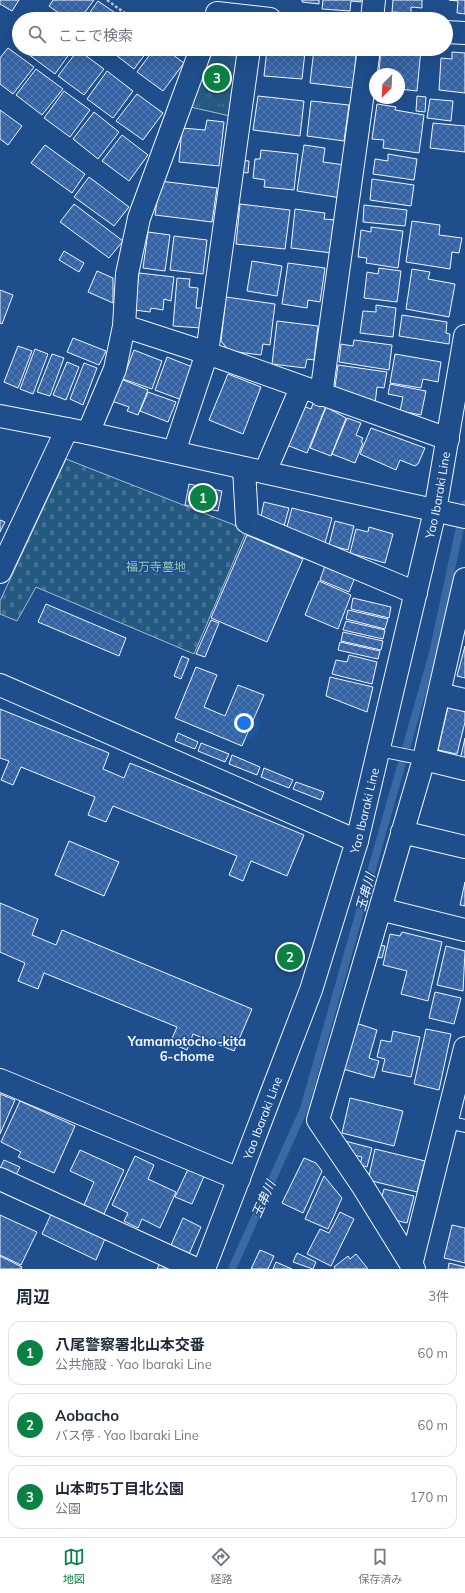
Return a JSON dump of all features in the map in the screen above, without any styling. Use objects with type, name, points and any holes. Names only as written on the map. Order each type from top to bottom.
[{"type":"street","points":[[373,12],[374,0]]},
{"type":"street","points":[[453,32],[465,33]]},
{"type":"street","points":[[0,572],[78,431],[115,369],[124,326],[128,274],[139,218],[198,56]]},
{"type":"street","points":[[174,452],[207,353],[248,56]]},
{"type":"street","points":[[265,472],[311,391],[368,56]]},
{"type":"street","points":[[124,326],[207,353],[448,439]]},
{"type":"street","name":"Yao Ibaraki Line","points":[[204,1269],[311,990],[357,841],[387,752],[416,593],[448,514],[448,439],[465,336]]},
{"type":"street","points":[[0,416],[78,431],[448,514]]},
{"type":"street","points":[[244,468],[247,522],[416,593]]},
{"type":"street","points":[[413,1267],[362,1185],[318,1120],[402,832],[419,758],[460,620],[465,579]]},
{"type":"street","points":[[0,684],[357,841]]},
{"type":"street","points":[[439,694],[465,700]]},
{"type":"street","points":[[419,758],[465,769]]},
{"type":"street","points":[[402,832],[465,847]]},
{"type":"street","points":[[380,909],[465,930]]},
{"type":"street","points":[[413,1267],[456,1124],[465,1048]]},
{"type":"street","points":[[0,1080],[239,1179]]},
{"type":"street","points":[[0,1179],[196,1269]]},
{"type":"lane","points":[[387,752],[419,758]]},
{"type":"path","points":[[107,0],[123,12]]},
{"type":"green space","points":[[207,56],[238,56],[230,116],[186,106]]},
{"type":"green space","name":"福万寺墓地","points":[[66,459],[247,530],[194,654],[36,587],[17,621],[0,614],[0,601]]},
{"type":"building","points":[[0,0],[19,0],[12,11],[0,4]]},
{"type":"building","points":[[53,0],[94,0],[85,12],[57,12],[49,6]]},
{"type":"building","points":[[302,0],[319,0],[319,4],[302,2]]},
{"type":"building","points":[[323,0],[361,0],[361,2],[351,1],[350,11],[322,9]]},
{"type":"building","points":[[393,0],[422,0],[422,8],[411,7],[411,12],[392,12]]},
{"type":"building","points":[[449,0],[465,0],[465,14],[457,13],[458,1]]},
{"type":"building","points":[[98,1],[114,12],[90,12]]},
{"type":"building","points":[[8,48],[12,51],[12,56],[19,56],[34,67],[13,94],[0,84],[0,58]]},
{"type":"building","points":[[453,52],[465,53],[465,93],[439,90],[441,58],[452,59]]},
{"type":"building","points":[[31,56],[68,56],[55,74]]},
{"type":"building","points":[[73,56],[86,56],[104,69],[84,95],[58,76]]},
{"type":"building","points":[[117,56],[144,56],[134,69]]},
{"type":"building","points":[[149,56],[174,56],[184,63],[163,91],[137,72]]},
{"type":"building","points":[[266,56],[305,56],[302,79],[264,76]]},
{"type":"building","points":[[313,56],[356,56],[353,88],[310,83]]},
{"type":"building","points":[[380,56],[420,56],[417,91],[405,90],[405,68],[379,68]]},
{"type":"building","points":[[36,69],[63,89],[42,115],[16,95]]},
{"type":"building","points":[[107,71],[133,91],[113,118],[87,99]]},
{"type":"building","points":[[64,91],[90,110],[70,137],[44,118]]},
{"type":"building","points":[[137,94],[163,113],[143,140],[116,121]]},
{"type":"building","points":[[258,96],[304,101],[300,136],[253,130]]},
{"type":"building","points":[[417,96],[426,97],[425,112],[416,111]]},
{"type":"building","points":[[430,99],[453,101],[451,121],[427,118]]},
{"type":"building","points":[[311,101],[349,105],[344,141],[307,136]]},
{"type":"building","points":[[377,104],[396,107],[395,110],[424,115],[419,153],[383,148],[384,140],[372,139]]},
{"type":"building","points":[[0,110],[22,126],[8,145],[0,139]]},
{"type":"building","points":[[94,112],[119,132],[98,159],[73,139]]},
{"type":"building","points":[[207,120],[224,122],[219,166],[179,162],[182,128],[205,130]]},
{"type":"building","points":[[433,123],[465,126],[465,152],[430,148]]},
{"type":"building","points":[[122,135],[148,155],[129,181],[102,161]]},
{"type":"building","points":[[45,145],[85,174],[72,193],[31,163]]},
{"type":"building","points":[[304,145],[325,148],[323,162],[345,165],[341,198],[297,191]]},
{"type":"building","points":[[261,150],[298,154],[294,190],[264,187],[265,180],[253,178],[255,159],[260,159]]},
{"type":"building","points":[[388,154],[417,159],[414,180],[373,174],[375,159],[388,161]]},
{"type":"building","points":[[241,160],[249,161],[248,173],[240,172]]},
{"type":"building","points":[[89,177],[129,207],[114,226],[74,197]]},
{"type":"building","points":[[372,179],[414,185],[411,206],[370,200]]},
{"type":"building","points":[[160,181],[217,188],[212,222],[155,215]]},
{"type":"building","points":[[74,204],[123,241],[109,258],[60,222]]},
{"type":"building","points":[[240,204],[290,210],[285,249],[236,244]]},
{"type":"building","points":[[364,205],[407,210],[405,226],[363,222]]},
{"type":"building","points":[[295,209],[325,213],[324,219],[336,220],[332,253],[291,248]]},
{"type":"building","points":[[412,221],[440,225],[439,235],[462,238],[459,253],[452,252],[450,269],[406,262]]},
{"type":"building","points":[[371,227],[403,231],[398,268],[366,263],[367,258],[358,257],[361,230],[371,232]]},
{"type":"building","points":[[148,232],[170,235],[165,271],[143,268]]},
{"type":"building","points":[[174,236],[207,240],[203,274],[170,270]]},
{"type":"building","points":[[64,251],[84,263],[79,272],[59,260]]},
{"type":"building","points":[[252,261],[282,266],[277,296],[247,291]]},
{"type":"building","points":[[288,263],[325,268],[320,302],[308,300],[307,308],[282,304]]},
{"type":"building","points":[[379,268],[401,271],[397,302],[364,298],[367,272],[378,274]]},
{"type":"building","points":[[412,269],[430,272],[428,279],[455,284],[449,317],[406,309]]},
{"type":"building","points":[[97,271],[113,278],[113,303],[88,292]]},
{"type":"building","points":[[139,273],[174,277],[171,301],[164,299],[163,310],[151,308],[150,312],[134,310]]},
{"type":"building","points":[[177,278],[190,279],[189,287],[198,288],[196,308],[203,308],[201,328],[173,326]]},
{"type":"building","points":[[0,290],[13,295],[2,324],[0,323]]},
{"type":"building","points":[[226,297],[275,304],[270,345],[263,344],[261,355],[229,351],[221,341]]},
{"type":"building","points":[[376,305],[396,308],[393,337],[360,333],[363,311],[376,312]]},
{"type":"building","points":[[402,315],[447,322],[446,333],[450,334],[449,344],[399,336]]},
{"type":"building","points":[[277,321],[318,326],[314,360],[307,359],[305,368],[272,364]]},
{"type":"building","points":[[73,338],[106,351],[99,365],[67,352]]},
{"type":"building","points":[[354,340],[392,345],[389,370],[339,362],[341,344],[353,346]]},
{"type":"building","points":[[18,346],[32,351],[18,388],[4,382]]},
{"type":"building","points":[[35,349],[48,354],[33,394],[20,389]]},
{"type":"building","points":[[134,350],[162,361],[152,389],[123,379]]},
{"type":"building","points":[[52,354],[64,358],[50,396],[37,392]]},
{"type":"building","points":[[395,354],[441,362],[438,382],[423,379],[421,388],[390,383]]},
{"type":"building","points":[[167,357],[195,368],[182,400],[155,390]]},
{"type":"building","points":[[67,362],[79,367],[66,400],[53,395]]},
{"type":"building","points":[[84,363],[97,368],[83,405],[70,399]]},
{"type":"building","points":[[338,365],[387,372],[384,388],[377,387],[375,404],[335,387]]},
{"type":"building","points":[[228,374],[261,387],[243,434],[209,420]]},
{"type":"building","points":[[121,379],[148,390],[138,415],[127,411],[129,407],[112,401]]},
{"type":"building","points":[[390,384],[426,391],[421,415],[400,411],[403,397],[388,394]]},
{"type":"building","points":[[148,392],[176,402],[168,422],[140,411]]},
{"type":"building","points":[[314,401],[326,406],[307,453],[284,444],[300,405],[311,409]]},
{"type":"building","points":[[326,407],[346,418],[331,456],[310,448]]},
{"type":"building","points":[[347,418],[361,423],[356,435],[363,438],[361,442],[363,443],[355,463],[332,454]]},
{"type":"building","points":[[371,428],[425,448],[418,464],[415,466],[400,460],[396,470],[360,454]]},
{"type":"building","points":[[189,484],[222,491],[218,511],[185,505]]},
{"type":"building","points":[[264,502],[289,508],[284,526],[261,516]]},
{"type":"building","points":[[292,508],[332,518],[325,543],[287,527]]},
{"type":"building","points":[[0,520],[5,522],[0,532]]},
{"type":"building","points":[[335,521],[354,526],[348,550],[329,545]]},
{"type":"building","points":[[369,527],[393,534],[385,563],[350,553],[356,529],[368,532]]},
{"type":"building","points":[[247,535],[303,559],[267,642],[211,618]]},
{"type":"building","points":[[326,563],[356,575],[349,592],[320,580]]},
{"type":"building","points":[[319,581],[351,595],[338,629],[305,615]]},
{"type":"building","points":[[353,598],[391,607],[389,618],[351,609]]},
{"type":"building","points":[[46,604],[126,638],[119,656],[38,622]]},
{"type":"building","points":[[348,610],[388,619],[385,629],[346,619]]},
{"type":"building","points":[[211,620],[219,623],[205,657],[196,654]]},
{"type":"building","points":[[346,621],[385,630],[383,639],[343,630]]},
{"type":"building","points":[[343,632],[383,641],[381,650],[341,641]]},
{"type":"building","points":[[340,642],[380,651],[378,659],[338,650]]},
{"type":"building","points":[[465,646],[465,678],[457,676]]},
{"type":"building","points":[[349,655],[377,662],[372,684],[332,674],[336,660],[347,662]]},
{"type":"building","points":[[182,656],[189,659],[181,679],[174,676]]},
{"type":"building","points":[[196,667],[217,675],[204,707],[225,716],[238,685],[264,695],[242,746],[175,718]]},
{"type":"building","points":[[330,677],[373,687],[367,712],[326,696]]},
{"type":"building","points":[[448,707],[465,711],[465,722],[457,754],[438,750]]},
{"type":"building","points":[[0,709],[109,753],[103,769],[124,778],[130,763],[304,835],[287,876],[251,861],[243,881],[229,875],[237,856],[113,806],[106,822],[88,815],[95,797],[21,767],[13,785],[1,780],[9,761],[0,758]]},
{"type":"building","points":[[178,733],[198,742],[195,749],[175,741]]},
{"type":"building","points":[[465,738],[465,761],[460,760]]},
{"type":"building","points":[[201,743],[229,754],[225,762],[198,751]]},
{"type":"building","points":[[232,755],[260,767],[257,775],[229,764]]},
{"type":"building","points":[[264,768],[293,780],[289,788],[261,777]]},
{"type":"building","points":[[296,782],[324,792],[321,800],[293,789]]},
{"type":"building","points":[[69,841],[119,862],[104,896],[55,875]]},
{"type":"building","points":[[465,882],[465,906],[460,905]]},
{"type":"building","points":[[0,903],[38,919],[32,935],[56,945],[62,930],[252,1009],[234,1051],[193,1034],[187,1050],[170,1043],[177,1027],[44,973],[38,989],[18,981],[25,963],[0,952]]},
{"type":"building","points":[[402,932],[442,942],[428,1001],[401,994],[407,971],[383,965],[390,934],[400,936]]},
{"type":"building","points":[[379,945],[385,946],[382,958],[376,957]]},
{"type":"building","points":[[446,946],[465,951],[463,991],[437,985]]},
{"type":"building","points":[[435,992],[461,998],[454,1024],[429,1018]]},
{"type":"building","points":[[356,1023],[377,1030],[369,1058],[379,1061],[374,1078],[343,1069]]},
{"type":"building","points":[[426,1029],[451,1034],[439,1090],[414,1084]]},
{"type":"building","points":[[393,1031],[420,1037],[411,1077],[382,1071],[385,1059],[377,1057],[381,1040],[391,1042]]},
{"type":"building","points":[[0,1094],[15,1100],[0,1134]]},
{"type":"building","points":[[350,1098],[403,1111],[394,1146],[342,1133]]},
{"type":"building","points":[[20,1101],[75,1126],[54,1173],[18,1157],[21,1152],[1,1142]]},
{"type":"building","points":[[345,1141],[372,1148],[367,1167],[360,1165],[362,1157],[343,1152]]},
{"type":"building","points":[[375,1149],[425,1161],[417,1192],[368,1180]]},
{"type":"building","points":[[80,1150],[124,1170],[104,1214],[84,1205],[94,1182],[70,1171]]},
{"type":"building","points":[[135,1156],[154,1165],[148,1179],[176,1192],[160,1228],[142,1219],[138,1228],[124,1221],[128,1213],[112,1205]]},
{"type":"building","points":[[304,1158],[316,1163],[322,1171],[303,1213],[282,1203]]},
{"type":"building","points":[[4,1160],[20,1167],[16,1175],[0,1168]]},
{"type":"building","points":[[189,1167],[205,1174],[192,1204],[175,1197]]},
{"type":"building","points":[[324,1176],[342,1198],[328,1229],[305,1219]]},
{"type":"building","points":[[384,1189],[414,1196],[407,1223],[390,1219],[380,1203]]},
{"type":"building","points":[[53,1210],[107,1234],[96,1260],[42,1234]]},
{"type":"building","points":[[340,1212],[354,1219],[331,1266],[307,1254],[320,1229],[329,1233]]},
{"type":"building","points":[[0,1215],[37,1232],[21,1265],[0,1255]]},
{"type":"building","points":[[183,1218],[201,1227],[189,1254],[171,1245]]},
{"type":"building","points":[[452,1225],[465,1228],[465,1263],[444,1258]]},
{"type":"building","points":[[260,1250],[274,1256],[268,1269],[251,1269]]},
{"type":"building","points":[[297,1253],[316,1262],[313,1269],[293,1262]]},
{"type":"building","points":[[356,1254],[368,1269],[335,1269],[334,1267],[348,1256],[350,1259]]},
{"type":"building","points":[[0,1256],[22,1267],[21,1269],[0,1269]]},
{"type":"building","points":[[162,1259],[181,1269],[157,1269]]},
{"type":"building","points":[[276,1262],[292,1269],[273,1269]]},
{"type":"building","points":[[449,1263],[465,1267],[465,1269],[448,1269]]},
{"type":"waterway","name":"玉串川","points":[[232,1269],[304,1109],[433,653],[465,504]]},
{"type":"place","name":"山本町5丁目北公園","points":[[217,78]]},
{"type":"place","name":"八尾警察署北山本交番","points":[[203,498]]},
{"type":"place","name":"Aobacho","points":[[290,957]]},
{"type":"district","name":"Yamamotocho-kita 6-chome","points":[[187,1048]]}]
